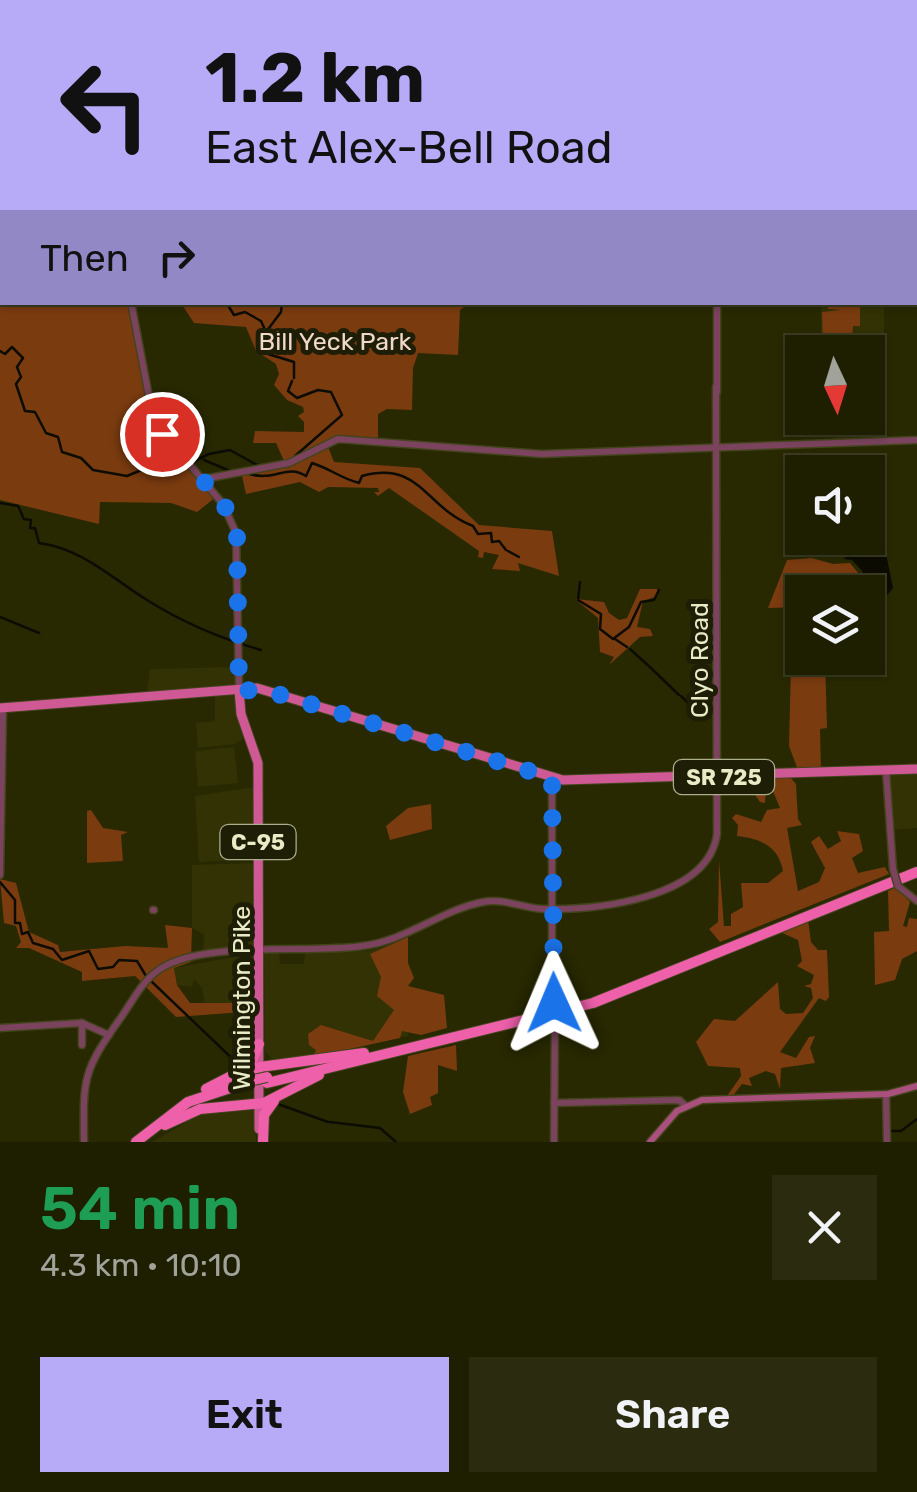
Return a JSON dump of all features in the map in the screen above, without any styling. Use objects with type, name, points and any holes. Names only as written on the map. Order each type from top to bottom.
[{"type":"highway","points":[[145,1142],[164,1121],[200,1097],[254,1083],[263,1073],[370,1052],[612,990],[917,869]]},
{"type":"highway","points":[[164,1121],[200,1109],[260,1104],[327,1071],[603,1000],[917,869]]},
{"type":"highway","points":[[136,1142],[252,1064],[258,1044]]},
{"type":"highway","points":[[231,1076],[386,1054]]},
{"type":"highway","points":[[261,1142],[266,1109],[298,1087]]},
{"type":"main road","name":"SR 725","points":[[2,708],[260,689],[557,779],[917,769]]},
{"type":"main road","name":"Wilmington Pike","points":[[239,690],[240,714],[259,758],[258,1044],[263,1073]]},
{"type":"main road","name":"Wilmington Pike","points":[[250,736],[258,763],[261,1142]]},
{"type":"main road","points":[[651,1142],[686,1106],[729,1099],[886,1094],[917,1086]]},
{"type":"street","name":"Wilmington Pike","points":[[132,305],[154,420],[226,508],[237,536],[239,690]]},
{"type":"street","name":"Clyo Road","points":[[84,1142],[83,1088],[91,1064],[158,971],[182,961],[244,950],[376,947],[487,904],[553,910],[613,903],[676,886],[700,871],[716,840],[718,775],[717,305]]},
{"type":"street","points":[[204,479],[292,462],[316,446],[341,439],[542,454],[917,440]]},
{"type":"street","points":[[0,876],[2,708]]},
{"type":"street","points":[[886,771],[893,869],[898,886],[917,901]]},
{"type":"street","points":[[554,1142],[557,779]]},
{"type":"street","points":[[0,1028],[82,1023],[109,1036]]},
{"type":"street","points":[[82,1023],[82,1044]]},
{"type":"street","points":[[886,1094],[888,1142]]},
{"type":"street","points":[[554,1103],[681,1100],[686,1106]]},
{"type":"shaded area","points":[[821,305],[884,305],[884,335],[821,335]]},
{"type":"shaded area","points":[[833,435],[884,435],[884,444],[833,445]]},
{"type":"shaded area","points":[[885,549],[893,588],[885,598],[885,575],[860,575],[863,572],[852,560],[843,559],[850,555],[885,555]]},
{"type":"shaded area","points":[[237,667],[238,687],[147,693],[150,669]]},
{"type":"shaded area","points":[[235,692],[246,737],[234,744],[198,748],[196,723],[215,721],[215,695]]},
{"type":"shaded area","points":[[234,747],[238,783],[198,787],[195,751]]},
{"type":"shaded area","points":[[917,772],[917,828],[891,830],[889,774]]},
{"type":"shaded area","points":[[255,787],[256,859],[199,862],[195,796]]},
{"type":"shaded area","points":[[256,863],[256,947],[203,953],[204,934],[192,928],[192,865]]},
{"type":"shaded area","points":[[404,940],[408,1036],[275,1062],[265,1051],[264,953],[279,953],[280,964],[304,964],[305,953],[367,951]]},
{"type":"shaded area","points":[[256,953],[257,1003],[205,1006],[202,988],[194,979],[192,987],[177,985],[174,968]]},
{"type":"shaded area","points":[[254,1110],[256,1142],[152,1142],[201,1114]]},
{"type":"green space","points":[[0,305],[131,305],[155,423],[216,497],[197,512],[171,503],[100,502],[99,524],[0,500]]},
{"type":"green space","name":"Bill Yeck Park","points":[[182,305],[466,305],[460,310],[458,355],[418,353],[413,368],[412,410],[387,409],[378,414],[378,441],[334,438],[284,461],[276,443],[253,443],[255,431],[304,432],[304,422],[298,416],[304,412],[303,407],[287,400],[274,385],[279,374],[276,364],[256,351],[246,327],[194,323]]},
{"type":"green space","points":[[828,305],[860,305],[860,326],[853,326],[852,335],[823,335],[822,312],[841,310],[828,309]]},
{"type":"green space","points":[[327,444],[334,462],[420,468],[479,525],[552,531],[559,576],[518,563],[520,571],[492,569],[499,555],[484,552],[483,558],[478,557],[479,551],[389,488],[378,496],[374,492],[379,492],[378,488],[328,487],[319,492],[300,482],[246,494],[242,476],[291,465]]},
{"type":"green space","points":[[812,558],[833,564],[850,563],[859,574],[785,575],[785,608],[768,608],[787,560]]},
{"type":"green space","points":[[640,589],[657,589],[658,596],[643,601],[637,627],[650,629],[653,636],[640,637],[609,665],[614,657],[600,652],[598,618],[575,599],[604,602],[609,613],[619,620],[627,618]]},
{"type":"green space","points":[[791,675],[825,675],[827,728],[820,729],[821,770],[798,770],[789,746]]},
{"type":"green space","points":[[790,777],[796,784],[798,819],[802,825],[787,828],[798,891],[819,882],[825,868],[811,842],[819,836],[828,849],[841,841],[837,831],[859,834],[863,851],[852,858],[858,873],[885,867],[889,874],[720,942],[709,929],[718,922],[719,860],[724,926],[731,926],[731,914],[743,907],[741,883],[768,883],[783,871],[771,848],[737,836],[738,825],[732,818],[736,814],[761,822],[767,810],[780,808],[772,789],[766,788],[765,803],[760,802],[743,778]]},
{"type":"green space","points":[[431,804],[432,829],[390,840],[386,826],[408,808]]},
{"type":"green space","points":[[91,810],[103,828],[128,832],[121,835],[123,861],[87,863],[87,811]]},
{"type":"green space","points":[[0,879],[16,883],[29,932],[58,945],[60,952],[125,946],[168,948],[165,925],[192,928],[191,962],[174,968],[177,985],[190,1003],[257,1003],[256,1011],[176,1017],[135,976],[82,981],[82,972],[29,948],[16,948],[21,942],[16,926],[4,923]]},
{"type":"green space","points":[[896,887],[910,902],[903,926],[907,927],[909,918],[917,919],[917,951],[902,959],[895,980],[875,985],[874,932],[889,931],[888,891]]},
{"type":"green space","points":[[808,920],[811,942],[818,950],[827,950],[829,997],[826,1001],[819,998],[780,1052],[796,1058],[809,1037],[815,1036],[810,1048],[815,1063],[781,1068],[780,1089],[775,1074],[766,1071],[749,1078],[752,1086],[742,1084],[732,1097],[727,1096],[741,1076],[740,1068],[708,1066],[696,1042],[714,1019],[735,1021],[778,982],[780,1009],[786,1014],[803,1013],[813,998],[811,988],[804,986],[811,984],[814,975],[797,966],[802,961],[798,940],[780,932]]},
{"type":"green space","points":[[408,937],[408,963],[414,978],[408,986],[444,995],[447,1028],[421,1035],[402,1031],[400,1038],[313,1057],[316,1050],[309,1045],[308,1034],[321,1025],[373,1041],[394,1010],[377,996],[381,977],[370,954]]},
{"type":"green space","points":[[456,1045],[457,1071],[438,1065],[438,1093],[430,1097],[432,1105],[410,1114],[403,1092],[408,1056]]},
{"type":"waterway","points":[[228,305],[234,315],[245,312],[261,321],[266,332]]},
{"type":"waterway","points":[[282,305],[266,332],[271,338],[268,354],[294,362],[294,378]]},
{"type":"waterway","points":[[0,351],[5,354],[12,347],[23,358],[17,367],[21,377],[16,384],[25,411],[35,412],[46,433],[58,437],[62,452],[81,458],[93,470],[127,476],[151,466],[178,469],[209,454],[230,450],[259,466]]},
{"type":"waterway","points":[[292,381],[288,391],[297,398],[318,390],[331,392],[342,415],[295,456]]},
{"type":"waterway","points":[[204,460],[230,471]]},
{"type":"waterway","points":[[246,473],[265,476],[292,471],[306,476],[312,463],[359,483],[362,476],[397,475],[422,488],[457,518],[473,526],[478,534],[491,533],[492,542],[499,541],[506,550]]},
{"type":"waterway","points":[[0,503],[18,506],[24,519],[31,520],[30,528],[35,528],[39,543],[83,558],[188,623],[261,650]]},
{"type":"waterway","points":[[508,551],[519,557]]},
{"type":"waterway","points":[[580,582],[578,600],[601,614],[600,629],[613,639],[629,627],[641,602],[654,600],[659,590]]},
{"type":"waterway","points":[[0,617],[39,633]]},
{"type":"waterway","points":[[615,639],[627,647]]},
{"type":"waterway","points":[[630,649],[651,668]]},
{"type":"waterway","points":[[652,669],[679,695]]},
{"type":"waterway","points":[[681,696],[697,711]]},
{"type":"waterway","points":[[0,882],[15,900],[15,923],[20,923],[22,934],[28,932],[33,943],[53,949],[62,960],[89,951],[98,969],[113,967],[119,960],[137,961],[146,976]]},
{"type":"waterway","points":[[151,981],[240,1066]]},
{"type":"waterway","points":[[278,1104],[328,1122]]},
{"type":"waterway","points":[[892,1131],[901,1131],[917,1119]]},
{"type":"waterway","points":[[330,1122],[380,1128],[396,1142]]},
{"type":"route","points":[[162,434],[191,462],[224,504],[237,536],[239,690],[258,688],[552,778],[554,1003]]}]
